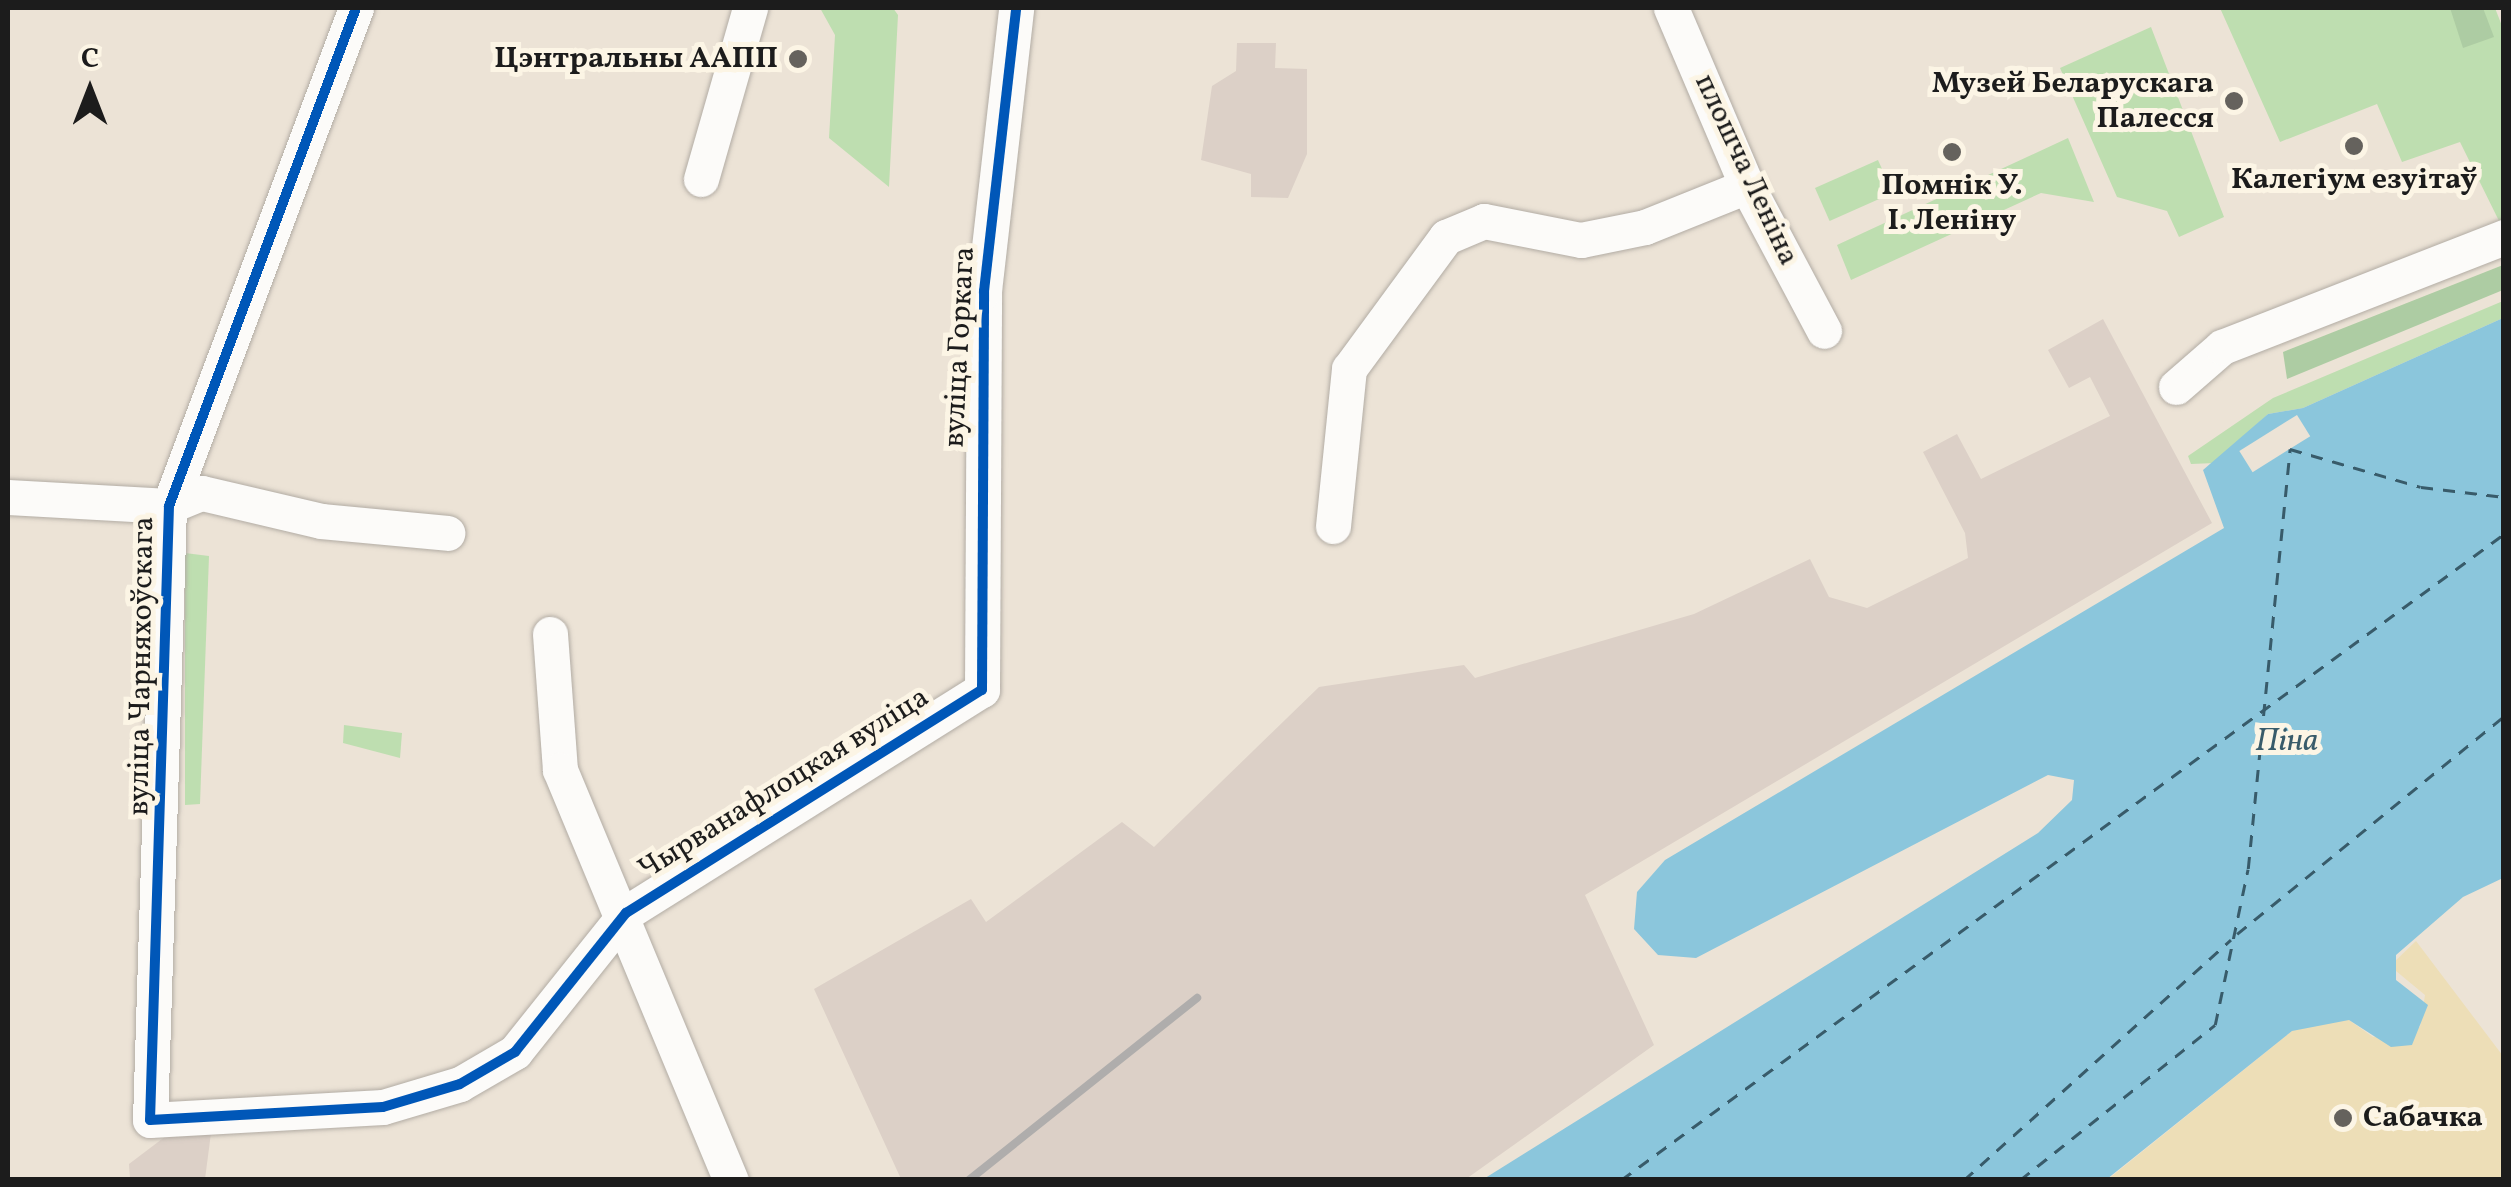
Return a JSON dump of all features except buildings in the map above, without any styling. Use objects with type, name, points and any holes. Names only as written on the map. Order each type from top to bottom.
[{"type":"street","name":"вуліца Чарняхоўскага","points":[[150,1120],[170,506],[356,8]]},
{"type":"street","points":[[701,180],[750,8]]},
{"type":"street","name":"вуліца Горкага","points":[[982,690],[984,291],[1016,8]]},
{"type":"street","name":"плошча Леніна","points":[[1672,8],[1748,186],[1824,331]]},
{"type":"street","points":[[1333,526],[1349,369],[1446,238],[1484,221],[1582,240],[1645,227],[1748,186]]},
{"type":"street","points":[[2176,387],[2222,347],[2504,237]]},
{"type":"street","points":[[8,497],[170,506],[202,493],[320,521],[447,533]]},
{"type":"street","points":[[550,634],[560,770],[626,913],[731,1180]]},
{"type":"street","name":"Чырванафлоцкая вуліца","points":[[150,1120],[383,1107],[460,1084],[515,1052],[626,913],[982,690]]},
{"type":"shaded area","points":[[1237,43],[1276,43],[1275,68],[1307,69],[1307,154],[1288,198],[1251,197],[1251,174],[1201,160],[1212,86],[1236,71]]},
{"type":"shaded area","points":[[2103,319],[2212,523],[1585,895],[1654,1045],[1466,1179],[901,1179],[814,989],[971,899],[986,922],[1122,822],[1154,847],[1319,687],[1464,665],[1475,678],[1694,614],[1810,559],[1829,597],[1867,608],[1968,558],[1965,533],[1923,452],[1957,434],[1981,479],[2110,416],[2090,377],[2069,388],[2048,350]]},
{"type":"shaded area","points":[[211,1133],[205,1179],[130,1179],[129,1164],[166,1136]]},
{"type":"green space","points":[[820,8],[893,8],[898,15],[889,187],[829,138],[835,35]]},
{"type":"green space","points":[[2220,8],[2495,8],[2504,31],[2503,229],[2460,142],[2402,162],[2377,104],[2280,142]]},
{"type":"green space","points":[[2450,8],[2483,8],[2494,37],[2463,48]]},
{"type":"green space","points":[[2151,27],[2224,217],[2179,237],[2167,211],[2117,197],[2060,68]]},
{"type":"green space","points":[[2068,138],[2094,202],[2041,193],[1851,280],[1837,245]]},
{"type":"green space","points":[[1878,160],[1893,193],[1830,221],[1815,188]]},
{"type":"green space","points":[[2503,265],[2503,290],[2287,379],[2283,352]]},
{"type":"green space","points":[[2503,301],[2503,318],[2303,408],[2268,414],[2215,463],[2191,464],[2188,456],[2273,398]]},
{"type":"green space","points":[[185,553],[209,556],[200,804],[185,805]]},
{"type":"green space","points":[[344,725],[402,733],[400,758],[343,743]]},
{"type":"sand","name":"Сабачка","points":[[2416,941],[2503,1056],[2503,1179],[2107,1180],[2292,1031],[2323,1019],[2349,1020],[2373,1037],[2420,1027],[2425,995],[2390,966]]},
{"type":"water","name":"Піна","points":[[2503,318],[2503,878],[2463,897],[2396,955],[2396,980],[2428,1005],[2412,1045],[2391,1047],[2349,1020],[2292,1031],[2107,1179],[1482,1180],[2038,833],[2072,800],[2074,780],[2048,775],[1696,958],[1658,955],[1634,929],[1637,892],[1665,860],[2224,528],[2203,470],[2268,414],[2303,408]]},
{"type":"pier","points":[[2297,415],[2310,436],[2253,472],[2239,451]]},
{"type":"ferry route","points":[[2020,1180],[2215,1025],[2248,869],[2290,449],[2421,487],[2504,497]]},
{"type":"ferry route","points":[[1621,1180],[2504,534]]},
{"type":"ferry route","points":[[2237,934],[2504,716]]},
{"type":"ferry route","points":[[1964,1180],[2231,940]]},
{"type":"railway","points":[[969,1180],[1197,998]]},
{"type":"cycle path","points":[[356,8],[169,506],[150,1120],[383,1107],[460,1084],[515,1052],[626,913],[982,690],[984,291],[1016,8]]},
{"type":"place","name":"Цэнтральны ААПП","points":[[798,59]]},
{"type":"place","name":"Музей Беларускага Палесся","points":[[2234,101]]},
{"type":"place","name":"Калегіум езуітаў","points":[[2354,146]]},
{"type":"place","name":"Помнік У. І. Леніну","points":[[1952,152]]},
{"type":"place","name":"Сабачка","points":[[2343,1118]]}]
